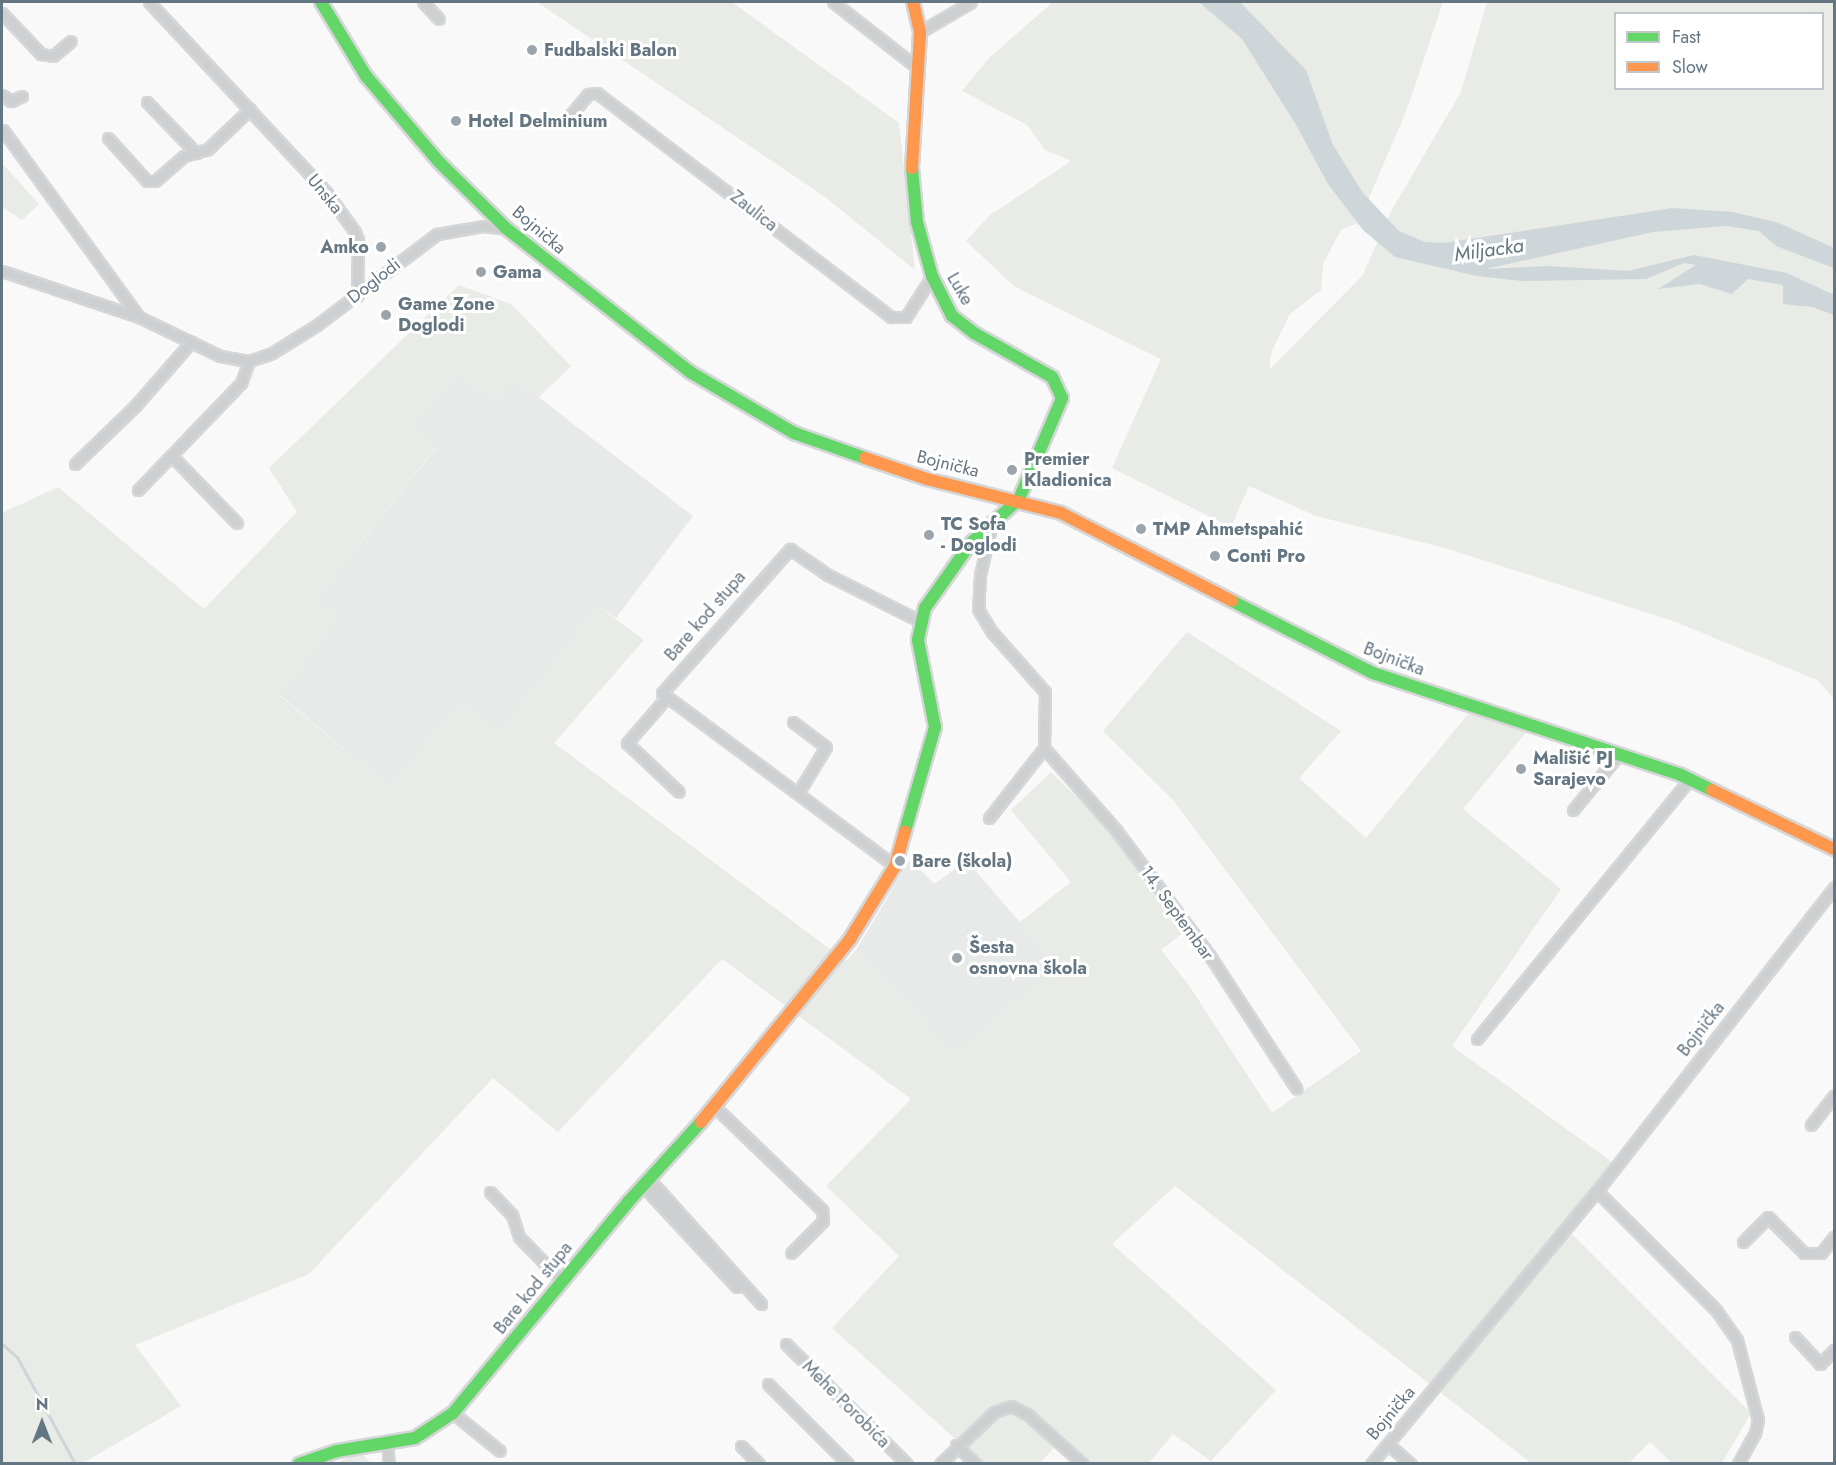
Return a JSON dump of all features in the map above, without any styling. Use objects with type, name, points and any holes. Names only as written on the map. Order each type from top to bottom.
[{"type":"street","name":"Unska","points":[[149,2],[326,192],[355,232],[358,240],[357,296]]},
{"type":"street","name":"Bojnička","points":[[321,2],[366,76],[439,162],[507,229],[690,372],[794,433],[927,479],[1020,499],[1061,513],[1373,673],[1690,779],[1834,849]]},
{"type":"street","points":[[423,2],[439,19]]},
{"type":"street","points":[[833,2],[919,69]]},
{"type":"street","name":"Luke","points":[[914,2],[920,32],[912,170],[917,222],[932,276],[952,316],[984,339],[1034,364],[1052,376],[1061,390],[1062,405],[1020,499]]},
{"type":"street","points":[[920,32],[971,2]]},
{"type":"street","points":[[2,13],[41,54],[53,56],[71,41]]},
{"type":"street","name":"Zaulica","points":[[568,118],[588,94],[597,93],[891,317],[906,317],[932,276]]},
{"type":"street","points":[[2,95],[11,101],[22,96]]},
{"type":"street","points":[[147,102],[195,153]]},
{"type":"street","points":[[108,138],[151,182],[184,156],[208,149],[250,109]]},
{"type":"street","points":[[3,130],[139,317]]},
{"type":"street","name":"Doglodi","points":[[249,361],[272,353],[357,296],[437,234],[484,226],[507,229]]},
{"type":"street","points":[[2,272],[139,317],[220,356],[249,361],[241,384],[138,490]]},
{"type":"street","points":[[75,464],[136,405],[191,342]]},
{"type":"street","points":[[172,456],[237,523]]},
{"type":"street","name":"Bare kod stupa","points":[[299,1464],[337,1451],[415,1438],[453,1413],[646,1182],[715,1107],[850,939],[895,866],[935,727],[934,709],[921,662],[921,621],[925,608],[970,544],[1020,499]]},
{"type":"street","points":[[989,818],[1044,748],[1045,692],[992,632],[978,609],[980,575],[992,523]]},
{"type":"street","name":"Bare kod stupa","points":[[666,698],[662,693],[790,549],[828,575],[921,621]]},
{"type":"street","points":[[679,792],[627,743],[666,698],[895,866]]},
{"type":"street","points":[[793,722],[826,747],[798,794]]},
{"type":"street","name":"14. Septembar","points":[[1044,748],[1116,830],[1210,956],[1296,1088]]},
{"type":"street","points":[[1574,810],[1618,754]]},
{"type":"street","points":[[1477,1038],[1690,779]]},
{"type":"street","name":"Bojnička","points":[[1371,1464],[1597,1191],[1834,888]]},
{"type":"street","points":[[1811,1125],[1834,1096]]},
{"type":"street","points":[[715,1107],[822,1210],[823,1221],[792,1253]]},
{"type":"street","points":[[646,1182],[737,1287]]},
{"type":"street","points":[[646,1182],[761,1304]]},
{"type":"street","points":[[1597,1191],[1671,1263],[1726,1322],[1743,1357],[1758,1420],[1755,1433],[1738,1464]]},
{"type":"street","points":[[490,1192],[515,1219],[519,1238],[562,1281]]},
{"type":"street","points":[[1743,1242],[1768,1217],[1804,1253],[1812,1256],[1821,1253],[1834,1237]]},
{"type":"street","points":[[1795,1337],[1820,1364],[1834,1350]]},
{"type":"street","name":"Mehe Porobića","points":[[786,1344],[907,1464]]},
{"type":"street","points":[[768,1384],[848,1464]]},
{"type":"street","points":[[940,1464],[956,1445],[994,1412],[1011,1406],[1027,1414],[1083,1464]]},
{"type":"street","points":[[453,1413],[500,1451]]},
{"type":"street","points":[[387,1443],[389,1464]]},
{"type":"street","points":[[1389,1444],[1411,1464]]},
{"type":"street","points":[[956,1445],[976,1464]]},
{"type":"street","points":[[741,1446],[759,1464]]},
{"type":"shaded area","points":[[537,2],[732,2],[899,123],[915,270],[825,197]]},
{"type":"shaded area","points":[[1053,2],[1443,2],[1406,112],[1358,223],[1341,230],[1323,264],[1321,290],[1290,314],[1272,351],[1269,370],[1363,275],[1390,213],[1461,92],[1487,2],[1834,2],[1834,699],[1817,680],[1673,621],[1445,548],[1316,516],[1249,486],[1231,527],[1112,468],[1161,359],[1015,287],[966,241],[989,216],[1071,161],[1045,150],[1027,125],[962,91],[990,57]]},
{"type":"shaded area","points":[[2,163],[39,204],[22,220],[2,207]]},
{"type":"shaded area","points":[[459,285],[511,304],[571,366],[539,397],[515,379],[495,400],[457,375],[413,423],[437,446],[316,598],[339,618],[280,696],[389,787],[460,704],[500,732],[598,606],[644,640],[554,743],[846,961],[856,950],[955,1054],[1057,965],[1020,922],[1071,882],[1011,810],[1051,772],[1109,828],[1184,932],[1161,950],[1188,984],[1272,1113],[1361,1051],[1173,800],[1103,731],[1187,632],[1341,731],[1299,778],[1366,838],[1468,714],[1528,730],[1463,809],[1561,889],[1452,1046],[1619,1167],[1566,1228],[1751,1413],[1722,1463],[1672,1463],[1650,1442],[1629,1463],[1531,1463],[1175,1186],[1112,1244],[1276,1390],[1211,1461],[1173,1434],[1149,1463],[1092,1463],[1064,1437],[1040,1463],[982,1463],[832,1328],[899,1256],[826,1186],[911,1099],[722,959],[558,1132],[493,1078],[309,1274],[135,1345],[181,1406],[83,1463],[2,1463],[2,513],[58,487],[204,609],[297,512],[269,468]]},
{"type":"shaded area","points":[[457,375],[495,400],[515,379],[693,516],[616,618],[598,606],[500,732],[460,704],[389,787],[280,695],[339,618],[316,598],[437,447],[412,423]]},
{"type":"shaded area","name":"Šesta osnovna škola","points":[[910,859],[934,884],[967,861],[1057,965],[955,1054],[856,950]]},
{"type":"shaded area","points":[[361,1453],[371,1463],[332,1464]]},
{"type":"water","name":"Miljacka","points":[[1199,2],[1240,2],[1306,70],[1333,145],[1363,193],[1399,231],[1425,242],[1444,243],[1673,208],[1733,212],[1779,223],[1834,248],[1834,268],[1776,246],[1759,231],[1726,226],[1653,232],[1485,269],[1549,266],[1628,271],[1694,255],[1787,273],[1834,295],[1834,315],[1812,307],[1783,304],[1783,285],[1748,279],[1732,294],[1700,284],[1658,289],[1696,265],[1684,263],[1646,279],[1522,281],[1477,276],[1395,257],[1363,230],[1328,184],[1295,123],[1242,39]]},
{"type":"waterway","points":[[2,1344],[17,1357],[75,1464]]},
{"type":"traffic: fast","points":[[321,2],[366,76],[439,162],[507,229],[690,372],[794,433],[865,458]]},
{"type":"traffic: fast","points":[[905,831],[935,727],[918,640],[925,608],[970,544],[1019,499],[1062,398],[1052,377],[974,333],[952,316],[932,276],[917,222],[912,168]]},
{"type":"traffic: fast","points":[[1232,601],[1373,673],[1681,775],[1712,790]]},
{"type":"traffic: fast","points":[[299,1464],[337,1451],[415,1438],[453,1413],[628,1202],[701,1122]]},
{"type":"traffic: slow","points":[[912,168],[920,32],[913,2]]},
{"type":"traffic: slow","points":[[865,458],[927,479],[1061,513],[1232,601]]},
{"type":"traffic: slow","points":[[1712,790],[1834,849]]},
{"type":"traffic: slow","points":[[701,1122],[850,939],[895,866],[905,831]]},
{"type":"place","name":"Fudbalski Balon","points":[[532,50]]},
{"type":"place","name":"Hotel Delminium","points":[[456,121]]},
{"type":"place","name":"Amko","points":[[381,247]]},
{"type":"place","name":"Gama","points":[[481,272]]},
{"type":"place","name":"Game Zone Doglodi","points":[[386,315]]},
{"type":"place","name":"Premier Kladionica","points":[[1012,470]]},
{"type":"place","name":"TMP Ahmetspahić","points":[[1141,529]]},
{"type":"place","name":"TC Sofa - Doglodi","points":[[929,535]]},
{"type":"place","name":"Conti Pro","points":[[1215,556]]},
{"type":"place","name":"Mališić PJ Sarajevo","points":[[1521,769]]},
{"type":"place","name":"Bare (škola)","points":[[900,861]]},
{"type":"place","name":"Šesta osnovna škola","points":[[957,958]]}]
